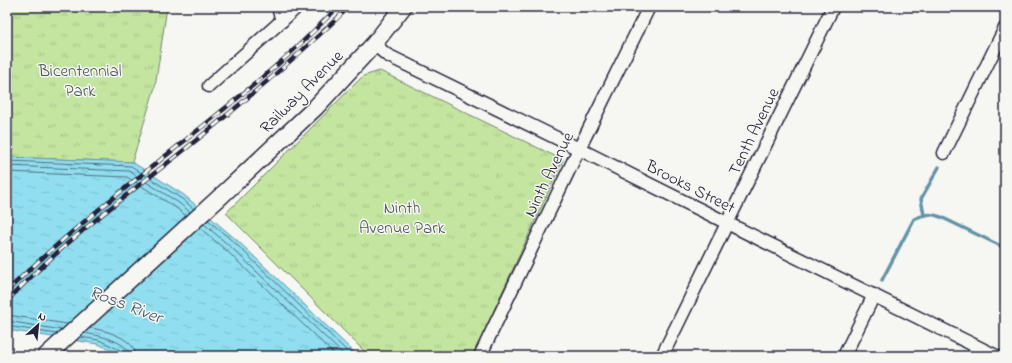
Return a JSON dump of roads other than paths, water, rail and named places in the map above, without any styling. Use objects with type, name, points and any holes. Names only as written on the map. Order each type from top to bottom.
[{"type":"main road","name":"Railway Avenue","points":[[46,356],[315,108],[374,44],[403,7]]},
{"type":"street","points":[[278,7],[282,21]]},
{"type":"street","points":[[209,86],[297,7]]},
{"type":"street","name":"Ninth Avenue","points":[[480,356],[579,148],[649,7]]},
{"type":"street","name":"Tenth Avenue","points":[[662,356],[833,7]]},
{"type":"street","points":[[944,153],[1005,28]]},
{"type":"street","name":"Brooks Street","points":[[374,44],[387,55],[579,148],[996,356]]},
{"type":"street","points":[[844,356],[874,295]]},
{"type":"water","name":"Ross River","points":[[7,157],[132,162],[184,195],[238,241],[358,356],[125,356],[98,344],[7,330]]},
{"type":"waterway","points":[[924,215],[921,199],[939,167]]},
{"type":"waterway","points":[[882,280],[914,219],[924,215],[941,217],[1005,248]]},
{"type":"railway","points":[[7,291],[72,232],[277,65],[338,7]]},
{"type":"railway","points":[[7,301],[69,242],[244,101],[349,7]]},
{"type":"park label","name":"Bicentennial Park","points":[[80,80]]},
{"type":"park label","name":"Ninth Avenue Park","points":[[402,217]]}]
